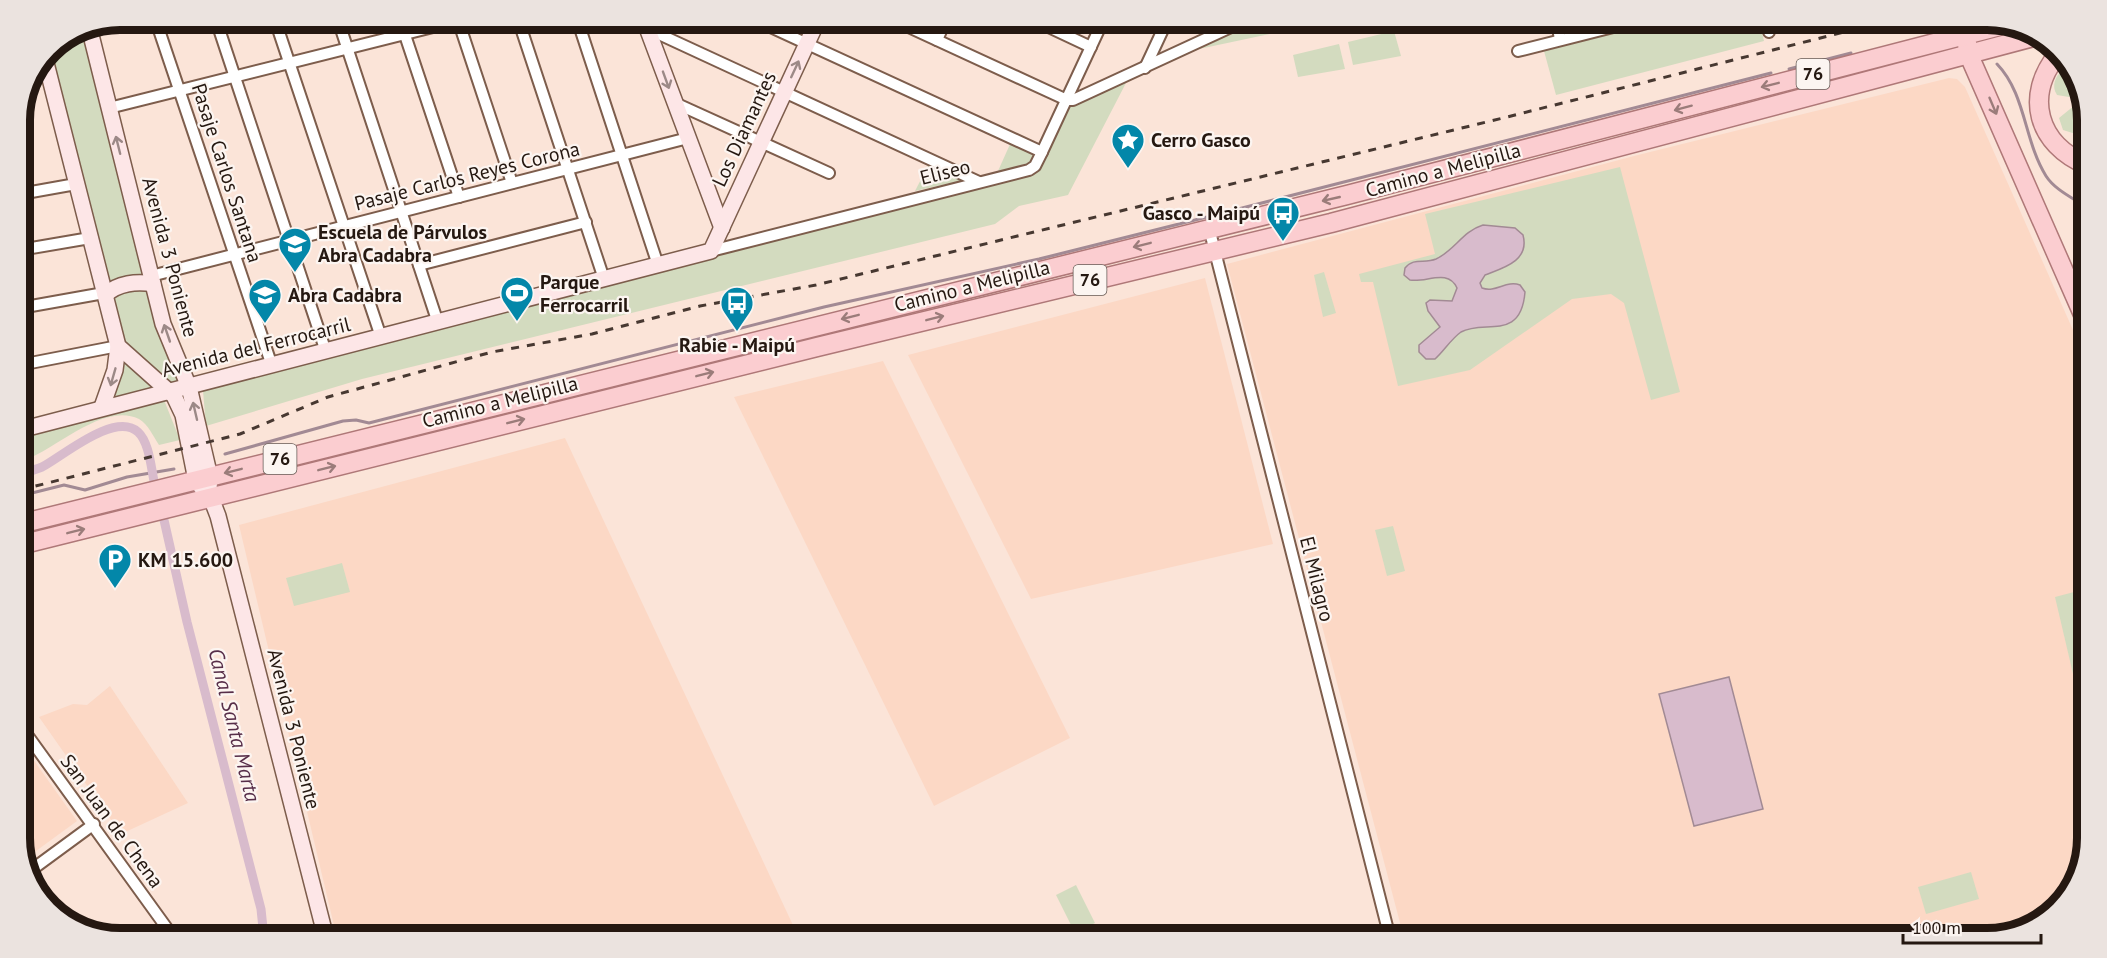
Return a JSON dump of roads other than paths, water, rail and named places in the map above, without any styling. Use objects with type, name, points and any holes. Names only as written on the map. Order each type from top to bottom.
[{"type":"main road","name":"Camino a Melipilla","points":[[30,522],[899,304],[1347,195],[1887,54],[1911,42],[1959,30]]},
{"type":"main road","points":[[1973,30],[1968,42],[1968,53],[2077,301]]},
{"type":"main road","name":"Camino a Melipilla","points":[[30,542],[817,346],[1331,223],[2026,39]]},
{"type":"main road","points":[[2054,60],[2041,83],[2041,115],[2044,126],[2058,148],[2077,159]]},
{"type":"main road","points":[[1093,257],[1098,278]]},
{"type":"main road","points":[[899,304],[905,325]]},
{"type":"main road","points":[[813,326],[817,346]]},
{"type":"street","name":"Pasaje Carlos Santana","points":[[159,30],[272,366]]},
{"type":"street","points":[[219,30],[326,352]]},
{"type":"street","points":[[278,30],[381,338]]},
{"type":"street","points":[[341,30],[438,322]]},
{"type":"street","points":[[110,108],[347,49],[403,30],[459,197]]},
{"type":"street","points":[[461,30],[512,183]]},
{"type":"street","points":[[522,30],[604,279]]},
{"type":"street","points":[[581,30],[658,266]]},
{"type":"street","points":[[648,30],[722,228]]},
{"type":"street","points":[[653,30],[979,182]]},
{"type":"street","points":[[777,30],[1042,152]]},
{"type":"street","name":"Los Diamantes","points":[[711,251],[813,30]]},
{"type":"street","points":[[915,30],[1067,100],[1073,100],[1145,68],[1218,30]]},
{"type":"street","points":[[937,40],[941,30]]},
{"type":"street","points":[[1055,30],[1091,47]]},
{"type":"street","name":"Eliseo","points":[[711,251],[1029,170],[1035,166],[1042,152],[1099,30]]},
{"type":"street","points":[[1145,68],[1163,30]]},
{"type":"street","points":[[1558,30],[1560,40]]},
{"type":"street","points":[[1518,51],[1601,30]]},
{"type":"street","name":"Avenida 3 Poniente","points":[[91,35],[167,334],[189,387],[203,478]]},
{"type":"street","points":[[47,67],[118,346],[115,370],[102,407]]},
{"type":"street","points":[[675,103],[829,173]]},
{"type":"street","name":"Pasaje Carlos Reyes Corona","points":[[152,280],[289,240],[688,138]]},
{"type":"street","points":[[30,192],[76,184]]},
{"type":"street","points":[[706,186],[735,199]]},
{"type":"street","points":[[419,265],[586,222]]},
{"type":"street","name":"El Milagro","points":[[1209,228],[1387,928]]},
{"type":"street","points":[[30,248],[90,238]]},
{"type":"street","name":"Avenida del Ferrocarril","points":[[30,427],[711,251]]},
{"type":"street","points":[[30,306],[104,294],[128,284],[152,280]]},
{"type":"street","points":[[30,363],[118,346]]},
{"type":"street","name":"Avenida 3 Poniente","points":[[118,346],[170,390],[183,415],[209,497],[220,523],[323,928]]},
{"type":"street","name":"San Juan de Chena","points":[[30,738],[94,824],[166,928]]},
{"type":"street","points":[[35,867],[94,824]]},
{"type":"waterway","points":[[1789,69],[1851,53]]},
{"type":"waterway","points":[[1997,64],[2014,89],[2033,148],[2046,176],[2059,190],[2077,201]]},
{"type":"waterway","points":[[225,454],[343,421],[356,420],[369,423],[824,307],[1039,259],[1771,73]]},
{"type":"waterway","name":"Canal Santa Marta","points":[[30,471],[42,467],[89,437],[116,427],[128,427],[138,432],[145,442],[154,481]]},
{"type":"waterway","points":[[30,494],[64,485],[85,490],[127,477],[174,469]]},
{"type":"waterway","name":"Canal Santa Marta","points":[[164,520],[187,622],[261,909],[263,928]]},
{"type":"railway","points":[[30,487],[240,434],[328,397],[492,352],[592,334],[700,306],[816,285],[1503,118],[1852,30]]},
{"type":"place","name":"Cerro Gasco","points":[[1128,169]]},
{"type":"place","name":"Gasco - Maipú","points":[[1283,242]]},
{"type":"place","name":"Escuela de Párvulos Abra Cadabra","points":[[295,273]]},
{"type":"place","name":"Parque Ferrocarril","points":[[517,322]]},
{"type":"place","name":"Abra Cadabra","points":[[265,324]]},
{"type":"place","name":"Rabie - Maipú","points":[[737,332]]},
{"type":"place","name":"KM 15.600","points":[[115,589]]}]
